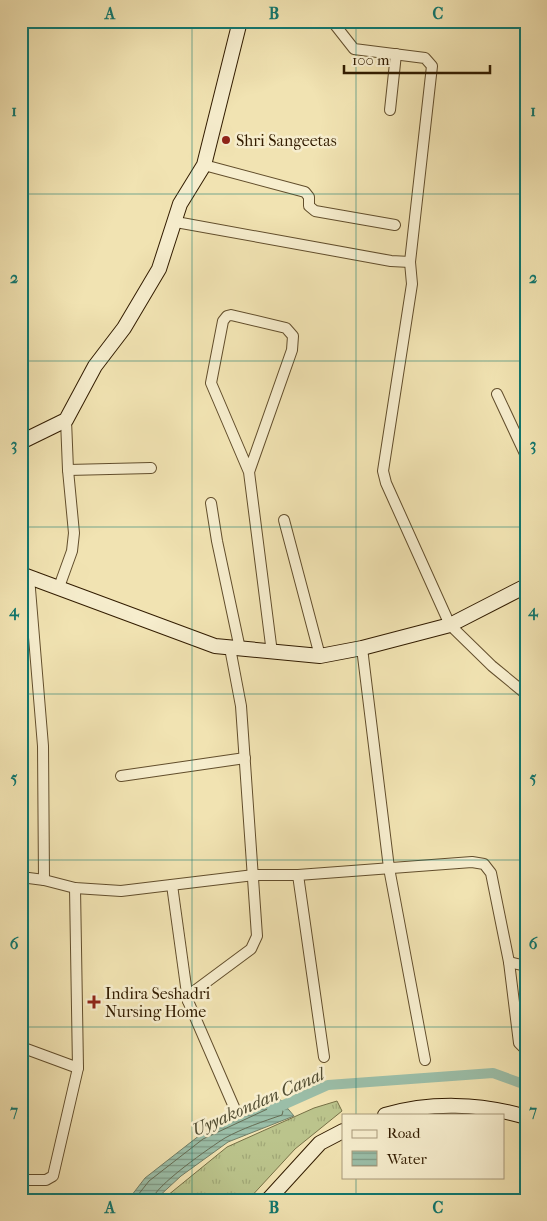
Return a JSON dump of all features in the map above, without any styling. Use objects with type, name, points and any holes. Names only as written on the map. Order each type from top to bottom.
[{"type":"street","points":[[59,588],[74,542],[66,420],[95,366],[124,328],[159,270],[176,222],[180,204],[204,165],[240,21]]},
{"type":"street","points":[[332,21],[354,49],[425,58],[432,66],[410,262],[412,284],[383,471],[386,483],[450,625],[492,666],[526,694]]},
{"type":"street","points":[[390,110],[396,54]]},
{"type":"street","points":[[204,165],[305,192],[309,197],[309,206],[315,212],[394,225]]},
{"type":"street","points":[[176,222],[391,261],[410,262]]},
{"type":"street","points":[[249,472],[292,350],[293,336],[286,328],[232,315],[227,316],[223,321],[211,383],[249,472],[272,652]]},
{"type":"street","points":[[497,394],[526,456]]},
{"type":"street","points":[[21,442],[66,420]]},
{"type":"street","points":[[68,470],[151,468]]},
{"type":"street","points":[[188,1001],[189,995],[251,949],[256,943],[254,875],[241,706],[235,648],[211,503]]},
{"type":"street","points":[[284,520],[320,656]]},
{"type":"street","points":[[44,880],[43,746],[25,576],[215,646],[320,656],[362,648],[450,625],[526,586]]},
{"type":"street","points":[[362,648],[389,868],[425,1060]]},
{"type":"street","points":[[121,776],[245,758]]},
{"type":"street","points":[[21,877],[44,880],[75,888],[121,891],[254,875],[298,875],[472,862],[484,864],[491,873],[508,962],[519,1043],[526,1050]]},
{"type":"street","points":[[298,875],[324,1057]]},
{"type":"street","points":[[172,885],[188,1001],[234,1107]]},
{"type":"street","points":[[21,1180],[46,1180],[53,1176],[78,1068],[75,888]]},
{"type":"street","points":[[508,962],[526,966]]},
{"type":"street","points":[[21,1047],[78,1068]]},
{"type":"street","points":[[388,1114],[412,1107],[452,1106],[506,1111],[526,1117]]},
{"type":"street","points":[[268,1200],[320,1142],[342,1132]]},
{"type":"green space","points":[[337,1101],[342,1111],[295,1149],[248,1200],[162,1200],[227,1147],[314,1108]]},
{"type":"water","points":[[279,1098],[294,1116],[228,1142],[181,1176],[155,1200],[128,1200],[145,1178],[200,1135]]},
{"type":"waterway","name":"Uyyakondan Canal","points":[[272,1110],[328,1085],[493,1073],[526,1085]]},
{"type":"place","name":"Shri Sangeetas","points":[[226,140]]},
{"type":"place","name":"Indira Seshadri Nursing Home","points":[[94,1002]]}]
